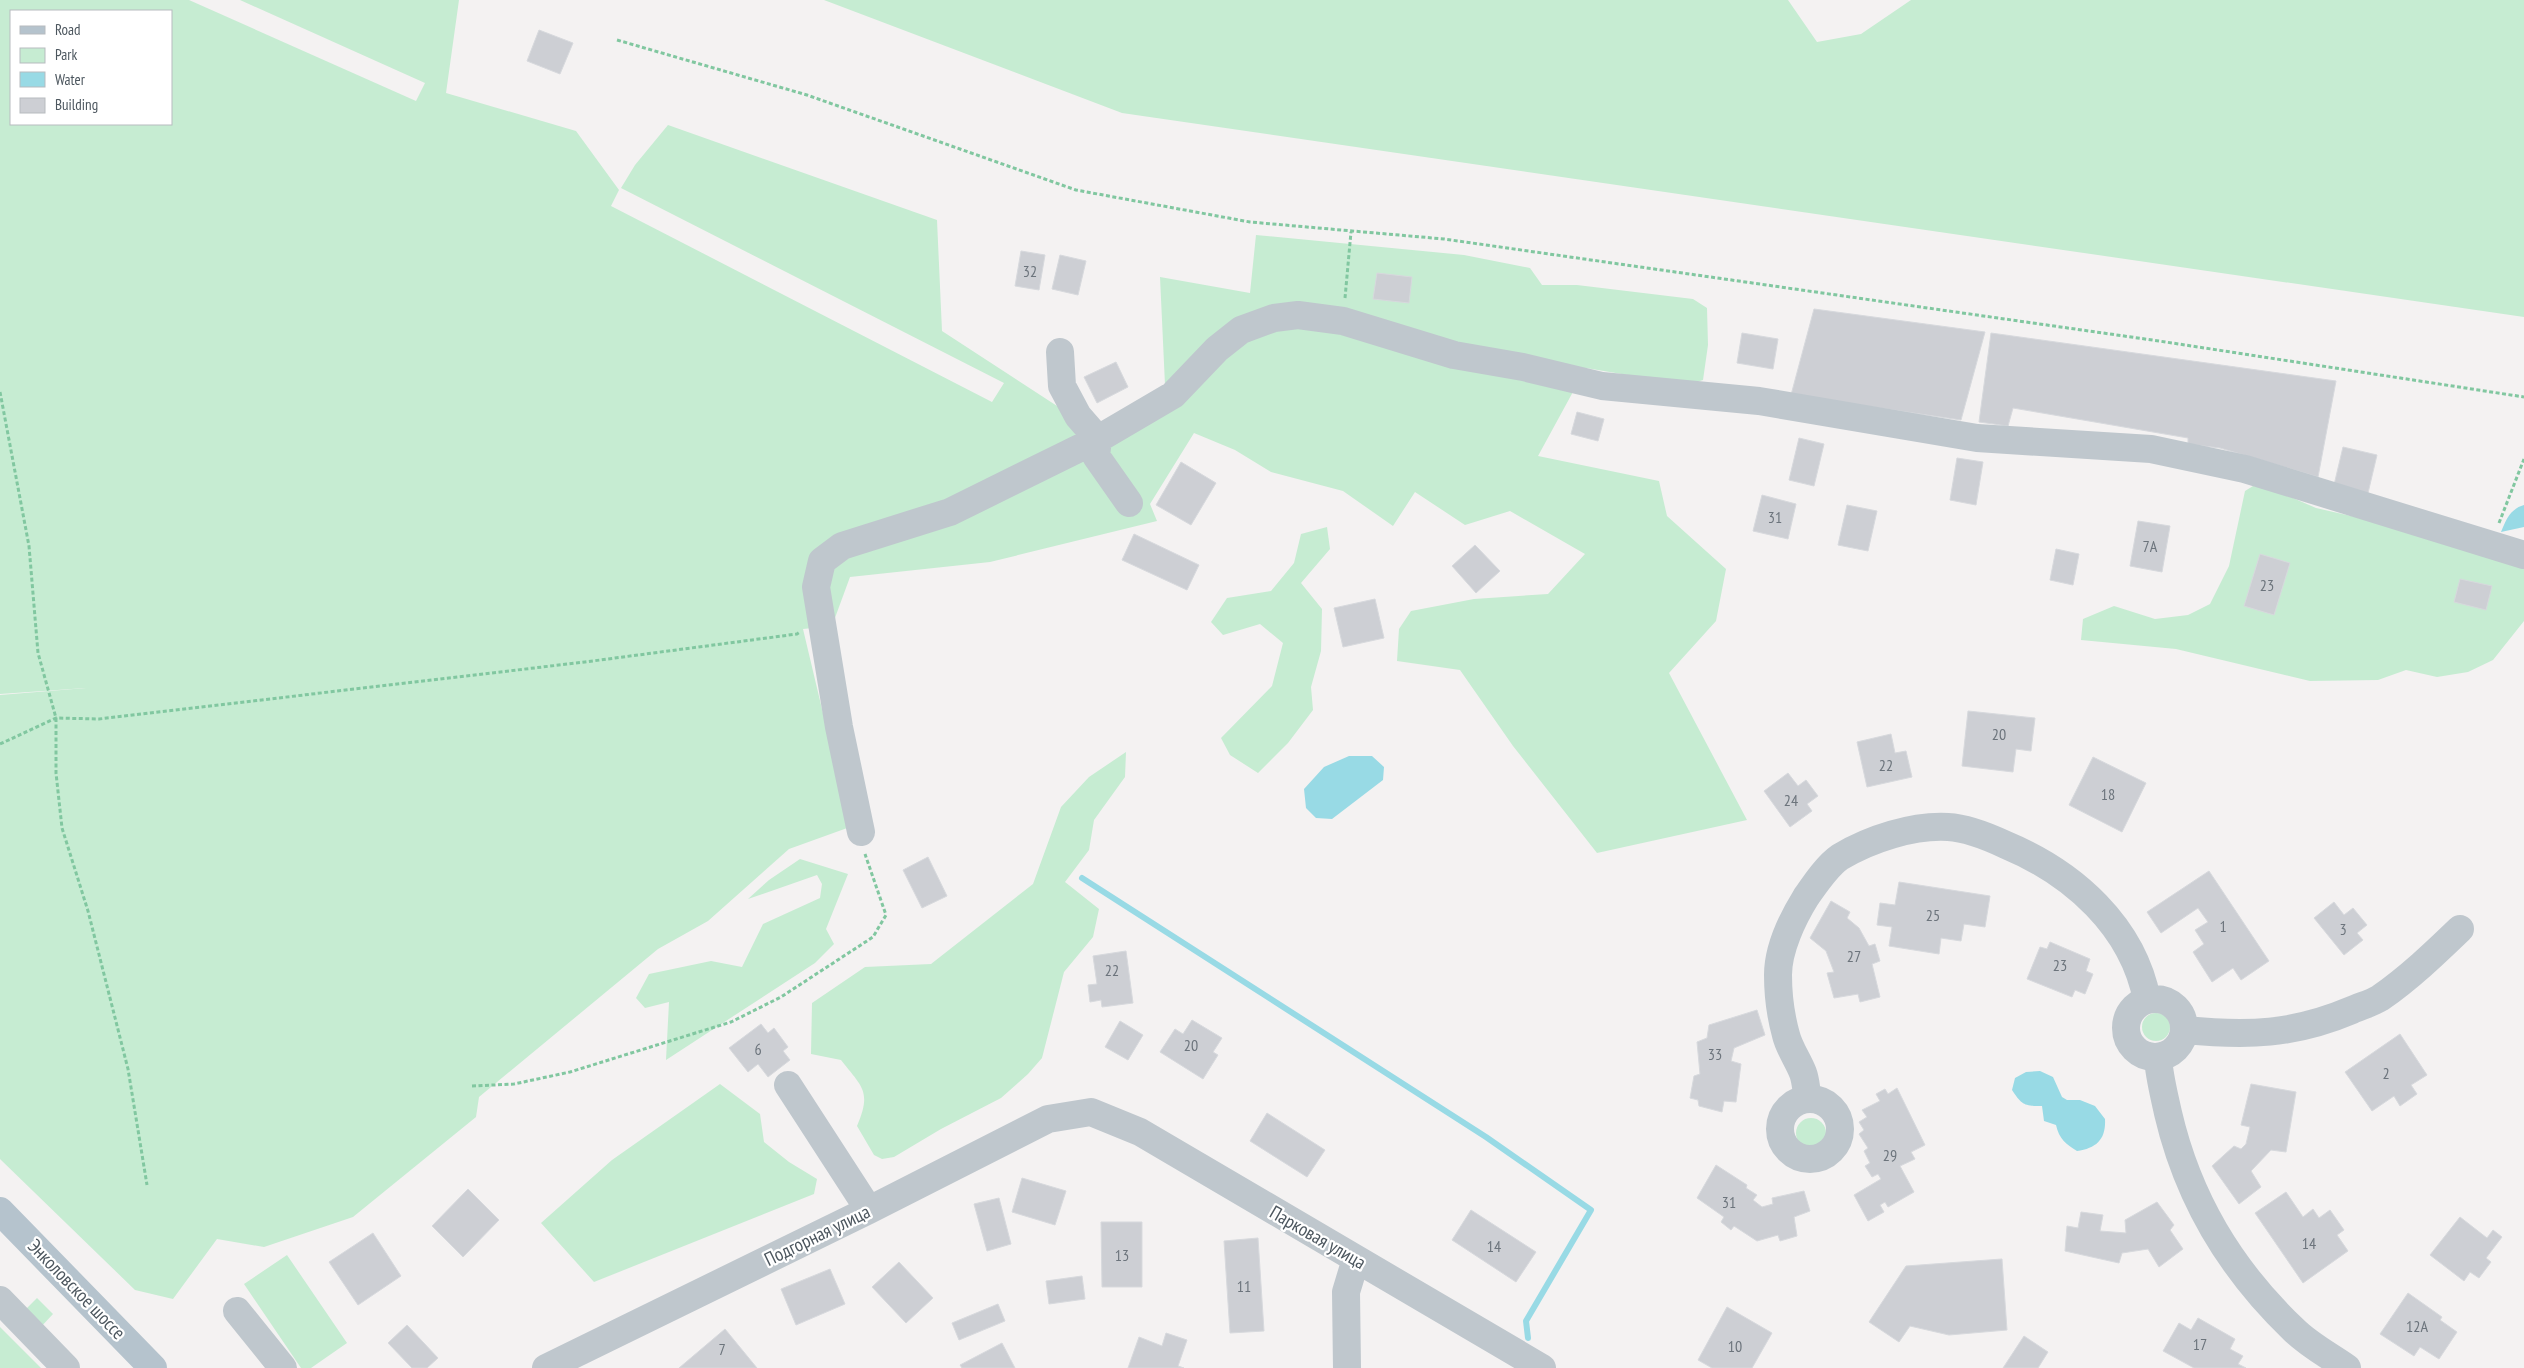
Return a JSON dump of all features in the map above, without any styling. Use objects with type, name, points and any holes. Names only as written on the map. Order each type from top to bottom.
[{"type":"main road","name":"Энколовское шоссе","points":[[0,1211],[154,1368]]},
{"type":"street","points":[[861,832],[839,727],[816,587],[822,561],[842,546],[950,512],[1098,439],[1173,395],[1217,349],[1241,330],[1274,318],[1298,315],[1343,321],[1454,354],[1523,367],[1602,386],[1759,401],[1977,438],[2152,449],[2245,469],[2524,555]]},
{"type":"street","points":[[1060,352],[1062,386],[1078,416],[1098,439],[1096,456],[1129,503]]},
{"type":"street","points":[[1808,1098],[1803,1075],[1786,1035],[1778,974],[1784,944],[1798,911],[1816,882],[1839,858],[1875,840],[1911,831],[1949,827],[1985,836],[2047,864],[2074,885],[2119,932],[2142,976],[2147,1000]]},
{"type":"street","points":[[2185,1030],[2230,1034],[2276,1032],[2328,1020],[2378,999],[2429,958],[2460,929]]},
{"type":"street","points":[[2157,998],[2172,1003],[2182,1015],[2185,1030],[2180,1044],[2168,1054],[2153,1058],[2138,1053],[2128,1041],[2125,1026],[2130,1012],[2142,1001],[2157,998]]},
{"type":"street","points":[[2158,1057],[2159,1075],[2174,1139],[2192,1190],[2223,1248],[2254,1288],[2296,1332],[2347,1368]]},
{"type":"street","points":[[788,1085],[869,1210]]},
{"type":"street","name":"Подгорная улица","points":[[546,1368],[869,1210],[1048,1119],[1091,1112]]},
{"type":"street","name":"Парковая улица","points":[[1091,1112],[1140,1132],[1542,1368]]},
{"type":"street","points":[[1347,1368],[1346,1292],[1356,1259]]},
{"type":"street","points":[[2,1304],[66,1368]]},
{"type":"street","points":[[237,1311],[283,1368]]},
{"type":"path","points":[[617,40],[807,95],[1076,190],[1250,222],[1483,245],[2150,340],[2524,397]]},
{"type":"path","points":[[1343,321],[1351,232]]},
{"type":"path","points":[[0,392],[29,546],[38,653],[56,718],[56,772],[62,828],[88,911],[128,1069],[147,1185]]},
{"type":"path","points":[[2491,545],[2524,459]]},
{"type":"path","points":[[0,744],[56,718],[99,719],[575,664],[797,634]]},
{"type":"path","points":[[472,1086],[514,1084],[570,1072],[731,1022],[781,997],[873,937],[886,915],[869,870],[861,832]]},
{"type":"green space","points":[[0,0],[189,0],[416,101],[425,83],[240,0],[459,0],[446,93],[576,131],[619,190],[611,206],[992,402],[1004,383],[621,188],[635,165],[668,125],[937,220],[942,331],[1097,432],[1165,385],[1160,277],[1250,293],[1256,235],[1464,255],[1530,268],[1542,285],[1577,285],[1693,299],[1707,308],[1708,345],[1703,380],[1687,385],[1586,368],[1538,456],[1659,481],[1667,516],[1726,569],[1716,621],[1669,673],[1747,820],[1597,853],[1513,746],[1460,670],[1397,661],[1399,629],[1411,611],[1474,599],[1548,594],[1585,554],[1510,511],[1465,525],[1415,492],[1393,526],[1343,491],[1271,472],[1235,450],[1194,433],[1150,504],[1157,521],[990,562],[850,577],[832,626],[803,629],[850,827],[789,849],[708,921],[658,949],[479,1097],[476,1117],[353,1217],[264,1247],[217,1239],[173,1299],[135,1290],[0,1159],[0,695],[86,688],[0,694]]},
{"type":"green space","points":[[824,0],[1788,0],[1817,42],[1861,34],[1911,0],[2524,0],[2524,317],[1122,113]]},
{"type":"green space","points":[[2253,486],[2272,489],[2316,508],[2373,521],[2524,565],[2524,621],[2493,660],[2468,672],[2437,677],[2406,670],[2378,680],[2310,681],[2176,649],[2081,640],[2083,619],[2114,606],[2155,619],[2188,615],[2210,604],[2229,566],[2245,491]]},
{"type":"green space","points":[[1327,527],[1330,549],[1301,583],[1322,609],[1321,651],[1311,687],[1313,710],[1288,743],[1258,773],[1230,755],[1221,738],[1272,686],[1283,643],[1260,624],[1223,635],[1211,622],[1227,598],[1271,591],[1294,563],[1301,534]]},
{"type":"green space","points":[[1126,752],[1125,777],[1094,820],[1089,850],[1065,882],[1099,909],[1093,937],[1064,972],[1042,1058],[1028,1074],[1001,1098],[941,1129],[894,1157],[882,1159],[874,1155],[857,1126],[864,1105],[863,1090],[841,1060],[811,1054],[812,1003],[865,967],[931,964],[1033,884],[1061,807],[1089,777]]},
{"type":"green space","points":[[800,859],[848,874],[826,929],[834,944],[815,963],[666,1060],[669,1002],[645,1008],[636,998],[649,974],[711,961],[742,967],[763,924],[820,898],[822,884],[817,875],[748,899],[769,880]]},
{"type":"green space","points":[[2156,1013],[2166,1017],[2170,1027],[2166,1037],[2156,1041],[2146,1037],[2142,1027],[2146,1017]]},
{"type":"green space","points":[[720,1084],[760,1114],[764,1142],[789,1162],[817,1179],[814,1194],[594,1282],[541,1223],[612,1160]]},
{"type":"green space","points":[[1811,1118],[1817,1119],[1825,1127],[1825,1139],[1817,1147],[1811,1148],[1805,1147],[1797,1139],[1796,1133],[1797,1127],[1805,1119]]},
{"type":"green space","points":[[287,1255],[347,1343],[311,1368],[301,1368],[244,1284]]},
{"type":"green space","points":[[37,1298],[53,1314],[39,1329],[23,1312]]},
{"type":"green space","points":[[0,1327],[41,1368],[0,1368]]},
{"type":"water","points":[[2524,505],[2524,527],[2501,532],[2512,512]]},
{"type":"water","points":[[1349,756],[1372,756],[1384,767],[1383,780],[1332,819],[1316,818],[1306,808],[1304,789],[1324,767]]},
{"type":"water","points":[[2040,1071],[2053,1077],[2062,1097],[2067,1100],[2080,1100],[2095,1106],[2105,1119],[2104,1132],[2095,1145],[2077,1151],[2064,1141],[2056,1125],[2044,1121],[2042,1106],[2024,1104],[2015,1095],[2012,1090],[2015,1078],[2026,1072]]},
{"type":"building","points":[[539,30],[573,43],[560,74],[527,61]]},
{"type":"building","points":[[1021,251],[1045,255],[1039,290],[1015,286]]},
{"type":"building","points":[[1060,255],[1086,261],[1078,295],[1052,289]]},
{"type":"building","points":[[1377,273],[1412,277],[1409,303],[1373,299]]},
{"type":"building","points":[[1814,309],[1985,332],[1961,420],[1791,395]]},
{"type":"building","points":[[1742,333],[1778,339],[1773,369],[1737,363]]},
{"type":"building","points":[[1991,333],[2336,381],[2318,477],[2220,448],[2188,444],[2188,438],[2013,408],[2008,426],[1979,422]]},
{"type":"building","points":[[1116,362],[1128,387],[1097,403],[1084,377]]},
{"type":"building","points":[[1577,412],[1604,419],[1598,441],[1571,434]]},
{"type":"building","points":[[1799,438],[1824,444],[1814,486],[1789,480]]},
{"type":"building","points":[[2343,447],[2377,455],[2368,493],[2334,485]]},
{"type":"building","points":[[1957,458],[1983,462],[1976,505],[1950,500]]},
{"type":"building","points":[[1181,462],[1216,483],[1191,525],[1156,505]]},
{"type":"building","points":[[1762,495],[1796,504],[1788,539],[1753,531]]},
{"type":"building","points":[[1847,505],[1877,511],[1868,551],[1838,545]]},
{"type":"building","points":[[2138,521],[2170,526],[2162,572],[2130,566]]},
{"type":"building","points":[[1134,534],[1199,565],[1187,590],[1122,560]]},
{"type":"building","points":[[1475,545],[1500,571],[1476,593],[1452,566]]},
{"type":"building","points":[[2056,549],[2079,554],[2073,585],[2050,580]]},
{"type":"building","points":[[2260,554],[2290,563],[2274,615],[2244,606]]},
{"type":"building","points":[[2460,579],[2492,586],[2486,610],[2454,602]]},
{"type":"building","points":[[1375,599],[1384,638],[1343,647],[1334,608]]},
{"type":"building","points":[[1968,711],[2035,718],[2031,751],[2016,749],[2013,772],[1962,766]]},
{"type":"building","points":[[1891,734],[1895,753],[1906,751],[1912,777],[1867,787],[1857,742]]},
{"type":"building","points":[[2093,757],[2146,783],[2122,832],[2069,805]]},
{"type":"building","points":[[1788,773],[1798,786],[1806,780],[1818,796],[1807,804],[1812,811],[1790,827],[1764,791]]},
{"type":"building","points":[[928,857],[947,896],[922,908],[903,870]]},
{"type":"building","points":[[2209,871],[2269,961],[2241,980],[2233,968],[2212,982],[2193,952],[2204,944],[2195,930],[2208,922],[2198,908],[2161,933],[2147,912]]},
{"type":"building","points":[[1899,882],[1990,896],[1985,927],[1964,924],[1961,941],[1941,938],[1939,954],[1889,946],[1892,927],[1877,925],[1880,903],[1895,905]]},
{"type":"building","points":[[1831,901],[1850,912],[1847,918],[1859,928],[1869,946],[1875,944],[1880,961],[1872,964],[1880,997],[1860,1002],[1858,994],[1834,998],[1827,973],[1834,972],[1826,951],[1810,938]]},
{"type":"building","points":[[2334,902],[2344,915],[2353,908],[2367,925],[2357,933],[2363,940],[2344,955],[2314,918]]},
{"type":"building","points":[[2050,942],[2090,959],[2086,971],[2093,974],[2085,994],[2075,990],[2072,997],[2027,979],[2040,947],[2047,949]]},
{"type":"building","points":[[1126,951],[1133,1003],[1102,1007],[1101,1000],[1090,1002],[1088,985],[1097,984],[1093,956]]},
{"type":"building","points":[[1757,1010],[1765,1035],[1734,1048],[1731,1061],[1741,1064],[1736,1102],[1724,1101],[1722,1112],[1699,1106],[1698,1100],[1690,1098],[1694,1076],[1700,1074],[1697,1042],[1707,1038],[1709,1025]]},
{"type":"building","points":[[1192,1020],[1222,1038],[1213,1052],[1218,1055],[1203,1079],[1160,1052],[1175,1029],[1183,1034]]},
{"type":"building","points":[[1120,1021],[1143,1035],[1128,1060],[1105,1047]]},
{"type":"building","points":[[761,1024],[768,1033],[774,1028],[788,1047],[783,1051],[790,1060],[768,1077],[758,1064],[748,1072],[729,1048]]},
{"type":"building","points":[[2400,1034],[2427,1075],[2411,1085],[2417,1094],[2400,1106],[2394,1096],[2372,1111],[2345,1072]]},
{"type":"building","points":[[2251,1084],[2296,1092],[2286,1152],[2271,1150],[2251,1171],[2261,1187],[2239,1204],[2212,1166],[2234,1146],[2241,1149],[2246,1144],[2250,1127],[2241,1125]]},
{"type":"building","points":[[1897,1088],[1925,1145],[1911,1152],[1915,1159],[1900,1166],[1914,1192],[1888,1207],[1885,1202],[1880,1205],[1884,1212],[1868,1221],[1854,1195],[1881,1179],[1878,1174],[1872,1177],[1865,1166],[1870,1163],[1864,1151],[1868,1148],[1859,1134],[1864,1130],[1859,1122],[1867,1117],[1862,1110],[1880,1101],[1876,1094],[1885,1089],[1888,1094]]},
{"type":"building","points":[[1267,1113],[1325,1150],[1307,1177],[1250,1141]]},
{"type":"building","points":[[1716,1165],[1747,1185],[1746,1188],[1757,1195],[1753,1200],[1762,1207],[1773,1204],[1772,1198],[1804,1191],[1810,1211],[1794,1217],[1797,1236],[1780,1241],[1778,1235],[1757,1241],[1734,1226],[1731,1230],[1721,1222],[1724,1217],[1697,1198]]},
{"type":"building","points":[[1022,1178],[1066,1191],[1055,1225],[1012,1212]]},
{"type":"building","points":[[468,1189],[499,1220],[463,1257],[432,1226]]},
{"type":"building","points":[[2286,1192],[2303,1217],[2313,1209],[2319,1218],[2330,1210],[2344,1230],[2337,1235],[2348,1251],[2303,1283],[2255,1213]]},
{"type":"building","points":[[999,1198],[1011,1244],[987,1251],[974,1204]]},
{"type":"building","points":[[2157,1202],[2174,1225],[2170,1230],[2183,1249],[2159,1267],[2148,1249],[2122,1253],[2119,1263],[2065,1251],[2067,1226],[2078,1228],[2081,1212],[2103,1215],[2100,1231],[2126,1233],[2125,1220]]},
{"type":"building","points":[[1471,1210],[1536,1252],[1516,1282],[1452,1240]]},
{"type":"building","points":[[2460,1217],[2487,1238],[2493,1230],[2502,1237],[2486,1258],[2491,1262],[2479,1278],[2470,1272],[2464,1281],[2430,1255]]},
{"type":"building","points":[[1101,1222],[1142,1222],[1142,1287],[1102,1287]]},
{"type":"building","points":[[373,1233],[401,1276],[358,1305],[329,1262]]},
{"type":"building","points":[[1258,1238],[1264,1331],[1230,1333],[1224,1241]]},
{"type":"building","points":[[2002,1259],[2007,1330],[1949,1335],[1910,1326],[1899,1342],[1869,1322],[1906,1266]]},
{"type":"building","points":[[899,1262],[933,1298],[906,1323],[872,1287]]},
{"type":"building","points":[[830,1269],[845,1304],[796,1325],[781,1289]]},
{"type":"building","points":[[1082,1276],[1085,1299],[1049,1304],[1046,1281]]},
{"type":"building","points":[[2408,1293],[2442,1317],[2440,1320],[2457,1332],[2439,1359],[2420,1347],[2414,1356],[2380,1334]]},
{"type":"building","points":[[998,1304],[1005,1321],[959,1340],[952,1323]]},
{"type":"building","points":[[1727,1307],[1772,1333],[1752,1368],[1712,1368],[1698,1360]]},
{"type":"building","points":[[2198,1318],[2235,1339],[2230,1349],[2243,1356],[2238,1364],[2246,1368],[2194,1368],[2163,1351],[2179,1323],[2191,1330]]},
{"type":"building","points":[[407,1325],[438,1358],[427,1368],[412,1368],[388,1343]]},
{"type":"building","points":[[725,1329],[757,1368],[679,1368]]},
{"type":"building","points":[[1166,1333],[1187,1340],[1178,1366],[1184,1368],[1128,1368],[1139,1337],[1162,1346]]},
{"type":"building","points":[[2024,1336],[2048,1352],[2038,1368],[2003,1368]]},
{"type":"building","points":[[1002,1343],[1015,1368],[962,1368],[960,1365]]},
{"type":"waterway","points":[[1082,878],[1486,1137],[1591,1210],[1526,1321],[1528,1338]]}]
